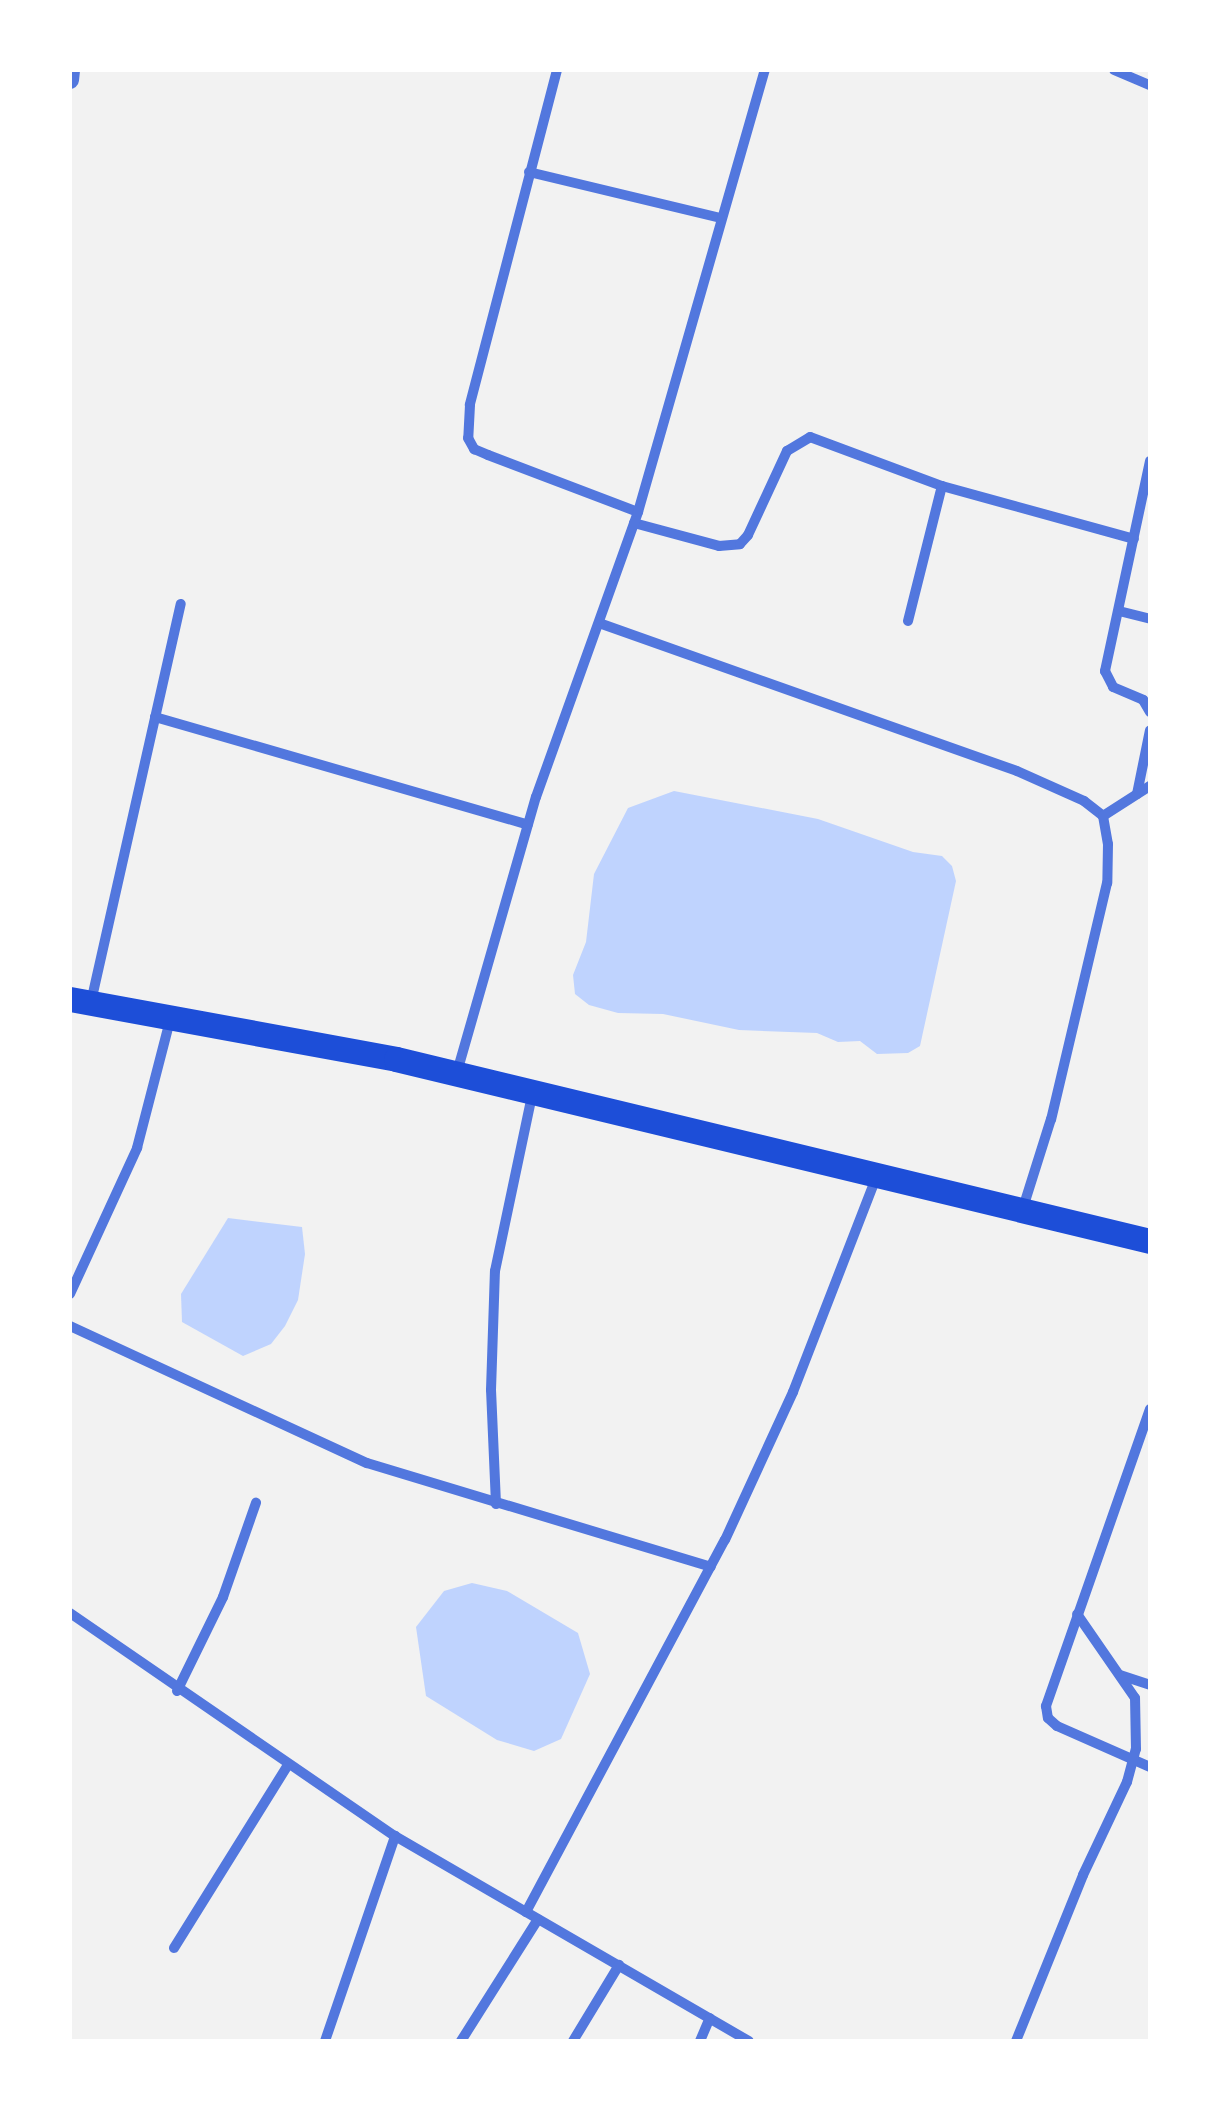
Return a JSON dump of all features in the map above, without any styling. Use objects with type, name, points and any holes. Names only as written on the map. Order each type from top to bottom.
[{"type":"main road","points":[[81,1001],[457,1073],[1150,1240]]},
{"type":"street","points":[[70,80],[71,70]]},
{"type":"street","points":[[557,70],[470,404],[468,438],[474,448],[636,517],[719,546],[740,544],[787,451],[810,437],[942,486],[1134,539]]},
{"type":"street","points":[[457,1073],[528,825],[636,517],[765,70]]},
{"type":"street","points":[[1114,70],[1150,85]]},
{"type":"street","points":[[529,172],[720,218]]},
{"type":"street","points":[[1150,461],[1107,681],[1143,700],[1150,712]]},
{"type":"street","points":[[908,621],[942,486]]},
{"type":"street","points":[[81,1001],[181,604]]},
{"type":"street","points":[[1119,610],[1150,618]]},
{"type":"street","points":[[599,623],[1017,771],[1084,802],[1103,816]]},
{"type":"street","points":[[154,717],[528,825]]},
{"type":"street","points":[[1136,794],[1150,730]]},
{"type":"street","points":[[1103,816],[1150,786]]},
{"type":"street","points":[[1022,1209],[1050,1120],[1107,882],[1103,816]]},
{"type":"street","points":[[70,1294],[137,1148],[171,1016]]},
{"type":"street","points":[[496,1504],[491,1390],[494,1287],[533,1090]]},
{"type":"street","points":[[526,1912],[711,1567],[793,1392],[878,1174]]},
{"type":"street","points":[[70,1326],[323,1445],[496,1504],[711,1567]]},
{"type":"street","points":[[1150,1408],[1050,1688],[1048,1718],[1057,1726],[1150,1767]]},
{"type":"street","points":[[177,1690],[223,1597],[256,1503]]},
{"type":"street","points":[[70,1613],[395,1836],[749,2041]]},
{"type":"street","points":[[1016,2041],[1134,1760],[1138,1724],[1134,1698],[1077,1614]]},
{"type":"street","points":[[1120,1675],[1150,1685]]},
{"type":"street","points":[[174,1948],[288,1765]]},
{"type":"street","points":[[325,2041],[395,1836]]},
{"type":"street","points":[[461,2041],[538,1918]]},
{"type":"street","points":[[573,2041],[619,1966]]},
{"type":"street","points":[[700,2041],[710,2018]]},
{"type":"water","points":[[674,791],[818,819],[913,852],[942,856],[952,866],[956,881],[920,1046],[908,1053],[877,1054],[860,1041],[838,1042],[817,1033],[739,1030],[663,1014],[618,1013],[589,1005],[575,994],[573,975],[586,942],[594,874],[628,808]]},
{"type":"water","points":[[228,1218],[302,1227],[305,1254],[298,1300],[285,1326],[271,1344],[243,1356],[182,1322],[181,1294]]},
{"type":"water","points":[[472,1583],[507,1591],[578,1633],[590,1674],[561,1739],[534,1751],[497,1740],[426,1696],[416,1627],[444,1591]]}]
